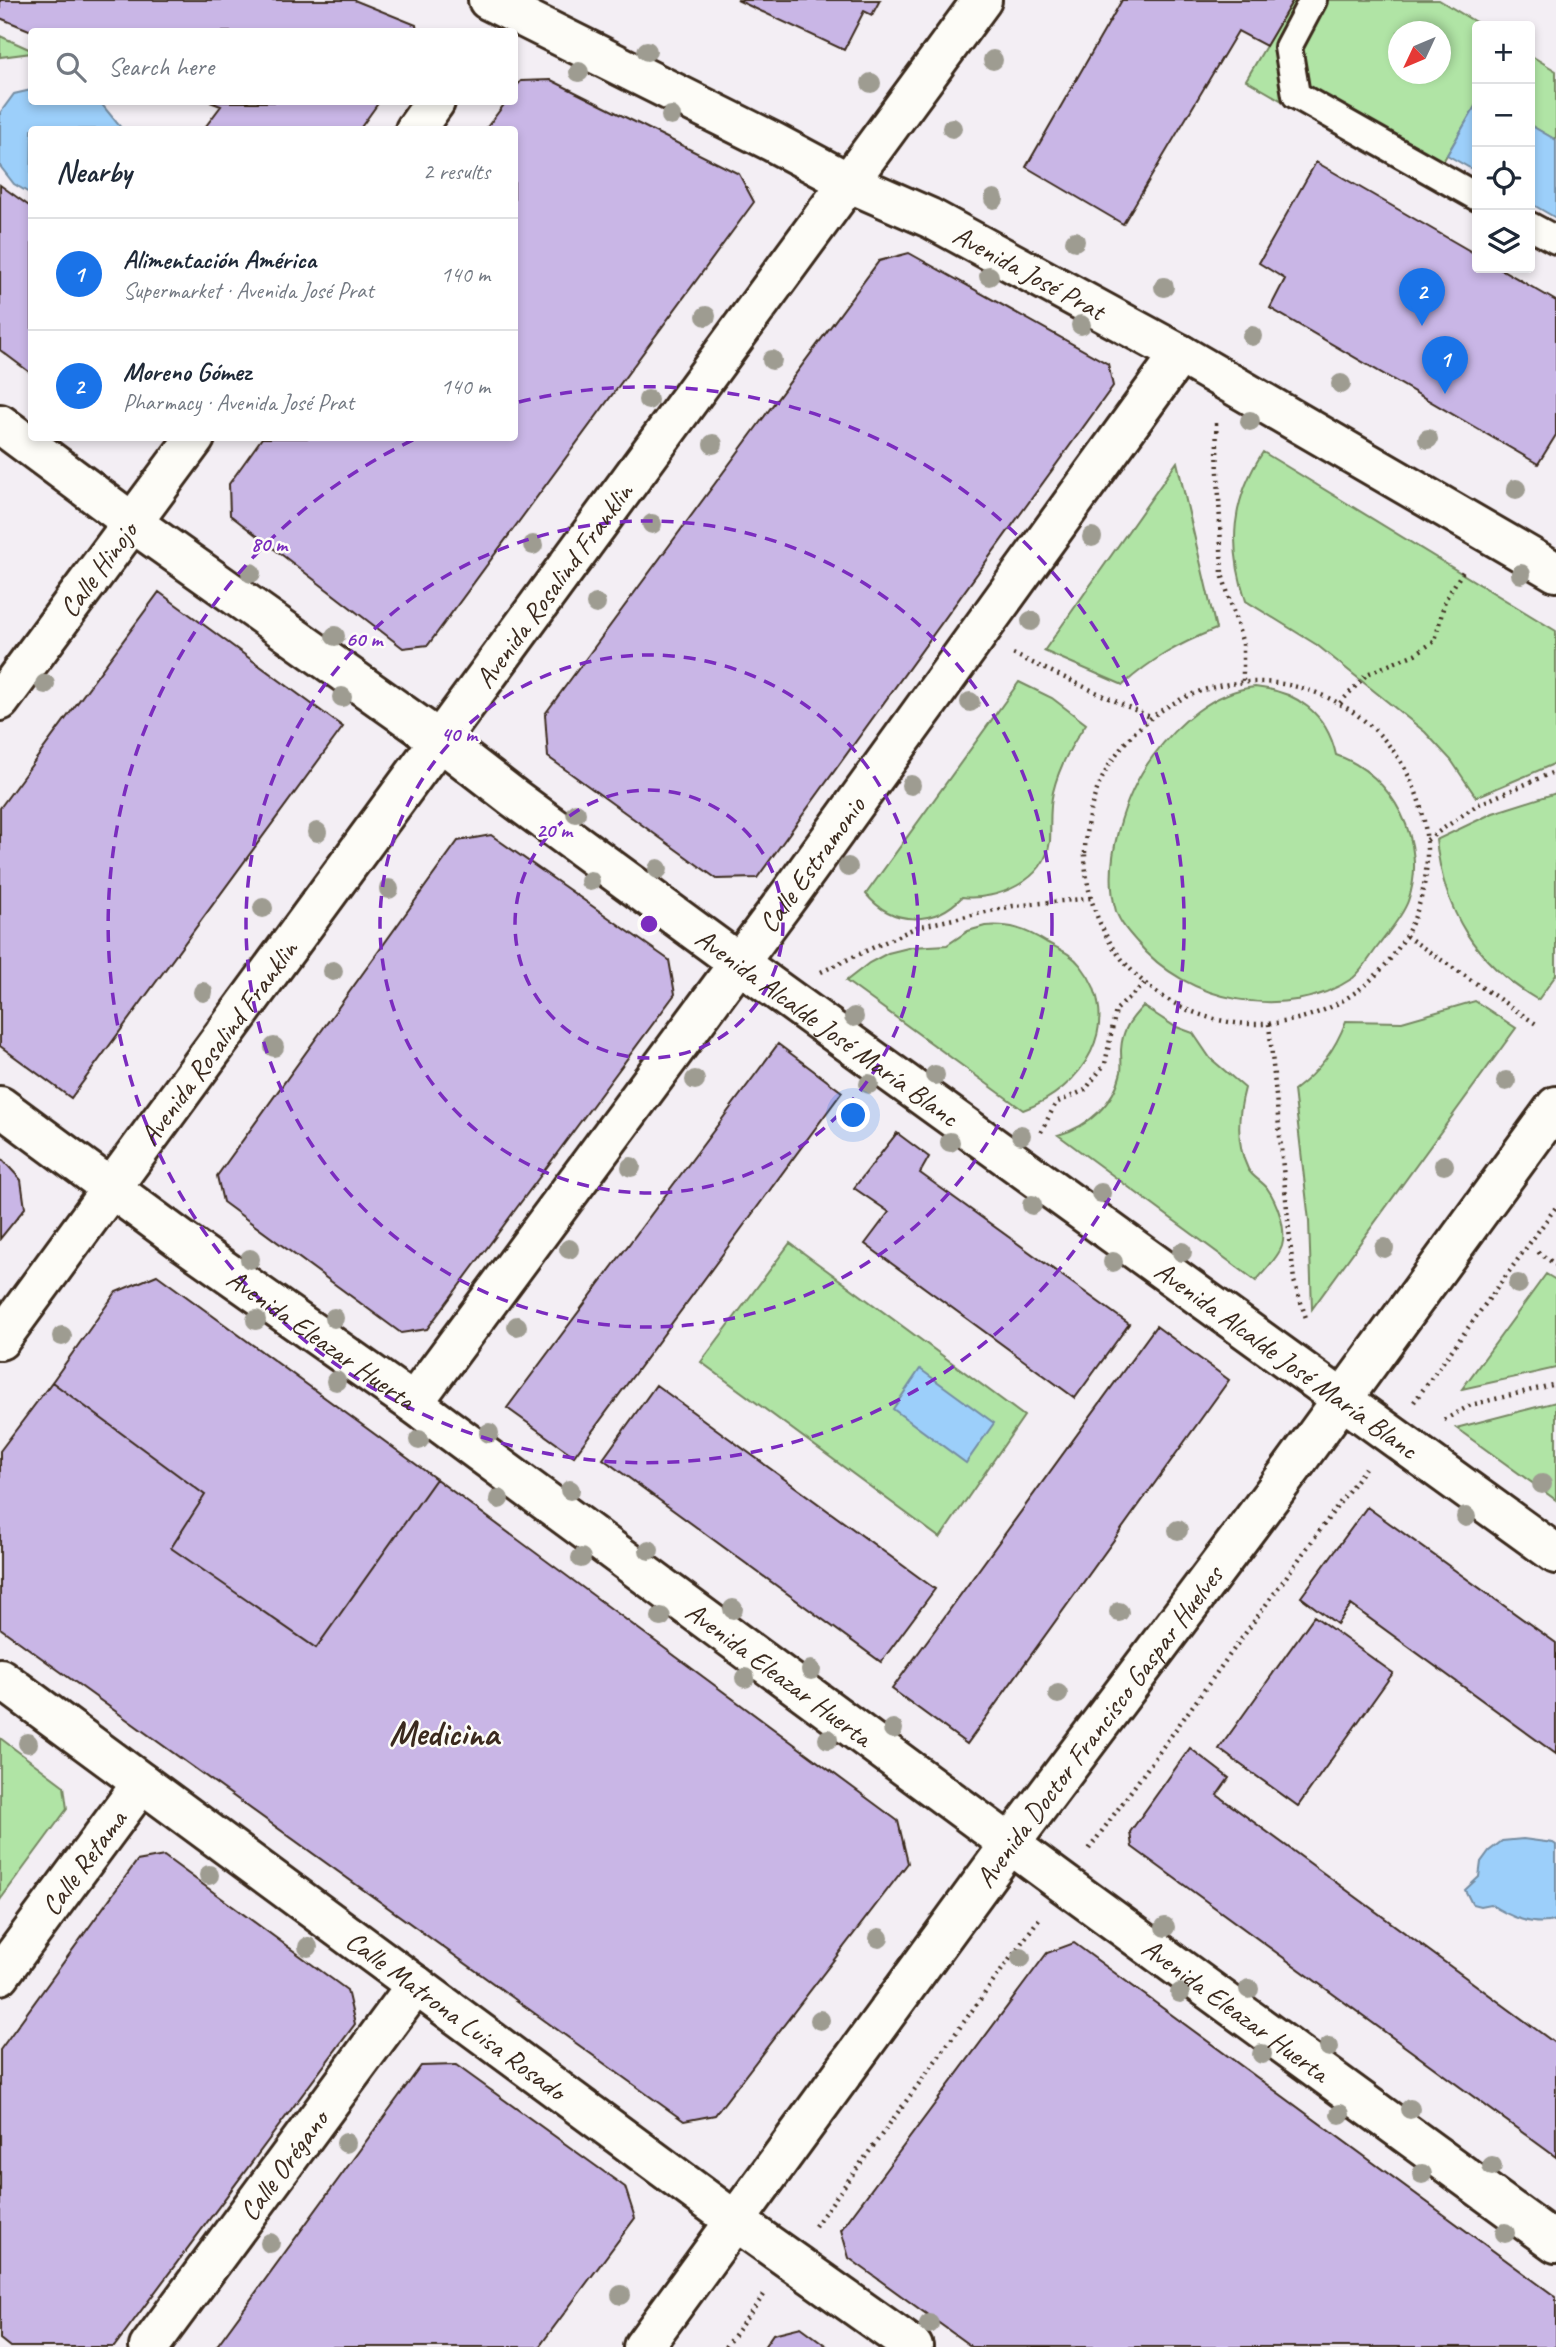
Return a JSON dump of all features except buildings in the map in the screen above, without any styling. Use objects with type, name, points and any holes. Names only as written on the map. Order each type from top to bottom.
[{"type":"street","name":"Avenida Rosalind Franklin","points":[[0,1340],[982,0]]},
{"type":"street","name":"Avenida José Prat","points":[[493,13],[774,142],[848,182],[930,218],[1180,354],[1556,572]]},
{"type":"street","points":[[418,126],[433,105]]},
{"type":"street","name":"Calle Estramonio","points":[[413,1403],[739,963],[1180,354]]},
{"type":"street","name":"Avenida Alcalde José María Blanc","points":[[0,424],[133,523],[439,740],[739,963],[1556,1554]]},
{"type":"street","name":"Calle Hinojo","points":[[0,701],[193,441]]},
{"type":"street","name":"Avenida Doctor Francisco Gaspar Huelves","points":[[643,2347],[1010,1844],[1343,1399],[1556,1106]]},
{"type":"street","name":"Avenida Eleazar Huerta","points":[[0,1107],[413,1403],[1010,1844],[1556,2242]]},
{"type":"street","name":"Calle Matrona Luisa Rosado","points":[[0,1678],[734,2220],[913,2347]]},
{"type":"street","name":"Calle Retama","points":[[0,1975],[142,1783]]},
{"type":"street","name":"Calle Orégano","points":[[149,2347],[416,1985]]},
{"type":"lane","points":[[1313,0],[1288,47],[1296,95],[1472,194]]},
{"type":"lane","points":[[1535,229],[1556,240]]},
{"type":"path","points":[[1216,417],[1222,574],[1243,644],[1243,682]]},
{"type":"path","points":[[1340,703],[1367,674],[1415,654],[1435,641],[1445,600],[1466,566]]},
{"type":"path","points":[[1009,652],[1150,718]]},
{"type":"path","points":[[1243,682],[1276,683],[1309,690],[1340,703],[1367,723],[1409,775],[1421,807],[1427,840],[1427,873],[1419,906],[1406,936],[1379,972],[1363,987],[1335,1005],[1303,1018],[1269,1024],[1236,1023],[1203,1016],[1172,1002],[1144,983],[1109,940],[1091,898],[1085,865],[1086,831],[1094,799],[1107,768],[1126,741],[1150,718],[1178,700],[1209,688],[1243,682]]},
{"type":"path","points":[[1427,840],[1478,805],[1556,771]]},
{"type":"path","points":[[818,973],[917,927],[1013,905],[1091,898]]},
{"type":"path","points":[[1406,936],[1539,1026]]},
{"type":"path","points":[[1040,1134],[1056,1103],[1085,1090],[1105,1064],[1116,1010],[1144,983]]},
{"type":"path","points":[[1269,1024],[1294,1281],[1310,1328]]},
{"type":"path","points":[[1409,1409],[1556,1208]]},
{"type":"path","points":[[1538,1252],[1556,1265]]},
{"type":"path","points":[[1441,1422],[1471,1405],[1556,1384]]},
{"type":"path","points":[[1082,1859],[1370,1462]]},
{"type":"path","points":[[810,2233],[1045,1910]]},
{"type":"path","points":[[725,2347],[771,2286]]},
{"type":"green space","points":[[1293,0],[1439,0],[1474,21],[1472,112],[1429,186],[1246,80]]},
{"type":"green space","points":[[0,36],[28,49],[28,53],[0,57]]},
{"type":"green space","points":[[1535,58],[1556,71],[1556,140],[1535,128]]},
{"type":"green space","points":[[1263,452],[1556,631],[1556,763],[1476,797],[1451,760],[1425,732],[1317,645],[1246,601],[1237,561],[1236,524],[1244,488]]},
{"type":"green space","points":[[1177,462],[1216,629],[1167,652],[1123,685],[1044,651]]},
{"type":"green space","points":[[1019,682],[1052,698],[1086,724],[1066,756],[1053,792],[1050,841],[1039,867],[1017,886],[1004,892],[990,896],[962,897],[951,907],[926,917],[900,917],[876,905],[866,894]]},
{"type":"green space","points":[[1255,687],[1284,693],[1308,707],[1317,716],[1332,740],[1336,755],[1356,764],[1374,778],[1389,795],[1401,814],[1414,857],[1408,901],[1395,924],[1360,971],[1353,978],[1326,992],[1298,1000],[1268,1002],[1238,999],[1209,992],[1182,979],[1158,963],[1122,924],[1112,892],[1118,830],[1133,790],[1153,756],[1173,732],[1211,702],[1225,695]]},
{"type":"green space","points":[[1556,793],[1556,975],[1538,1000],[1497,970],[1466,933],[1446,890],[1436,840],[1493,813]]},
{"type":"green space","points":[[985,926],[1010,927],[1024,931],[1069,955],[1081,966],[1094,988],[1099,1010],[1098,1031],[1091,1052],[1079,1071],[1063,1087],[1023,1110],[846,981],[869,963],[888,953],[912,947],[947,945],[968,931]]},
{"type":"green space","points":[[1475,1001],[1516,1028],[1312,1309],[1309,1221],[1294,1090],[1325,1059],[1346,1021],[1402,1022]]},
{"type":"green space","points":[[1143,1006],[1174,1026],[1193,1033],[1210,1058],[1245,1088],[1240,1118],[1241,1149],[1250,1172],[1271,1194],[1283,1232],[1280,1251],[1256,1281],[1058,1135],[1080,1126],[1106,1104],[1118,1084],[1125,1031]]},
{"type":"green space","points":[[790,1243],[1024,1416],[940,1538],[701,1362]]},
{"type":"green space","points":[[1546,1274],[1556,1280],[1556,1368],[1462,1389]]},
{"type":"green space","points":[[1556,1402],[1556,1500],[1456,1428]]},
{"type":"green space","points":[[0,1738],[64,1786],[67,1809],[0,1900]]},
{"type":"water","points":[[28,91],[28,105],[102,105],[120,126],[28,126],[28,192],[14,184],[0,166],[0,113],[14,94]]},
{"type":"water","points":[[1472,112],[1472,169],[1447,155]]},
{"type":"water","points":[[1535,128],[1556,140],[1556,218],[1535,206]]},
{"type":"water","points":[[920,1369],[994,1423],[966,1463],[893,1409]]},
{"type":"water","points":[[1523,1839],[1556,1845],[1556,1920],[1530,1922],[1490,1904],[1472,1904],[1465,1890],[1479,1877],[1481,1862],[1489,1851],[1502,1841]]},
{"type":"place","name":"Moreno Gómez","points":[[1422,326]]},
{"type":"place","name":"Alimentación América","points":[[1445,394]]},
{"type":"district","name":"Medicina","points":[[444,1733]]}]
